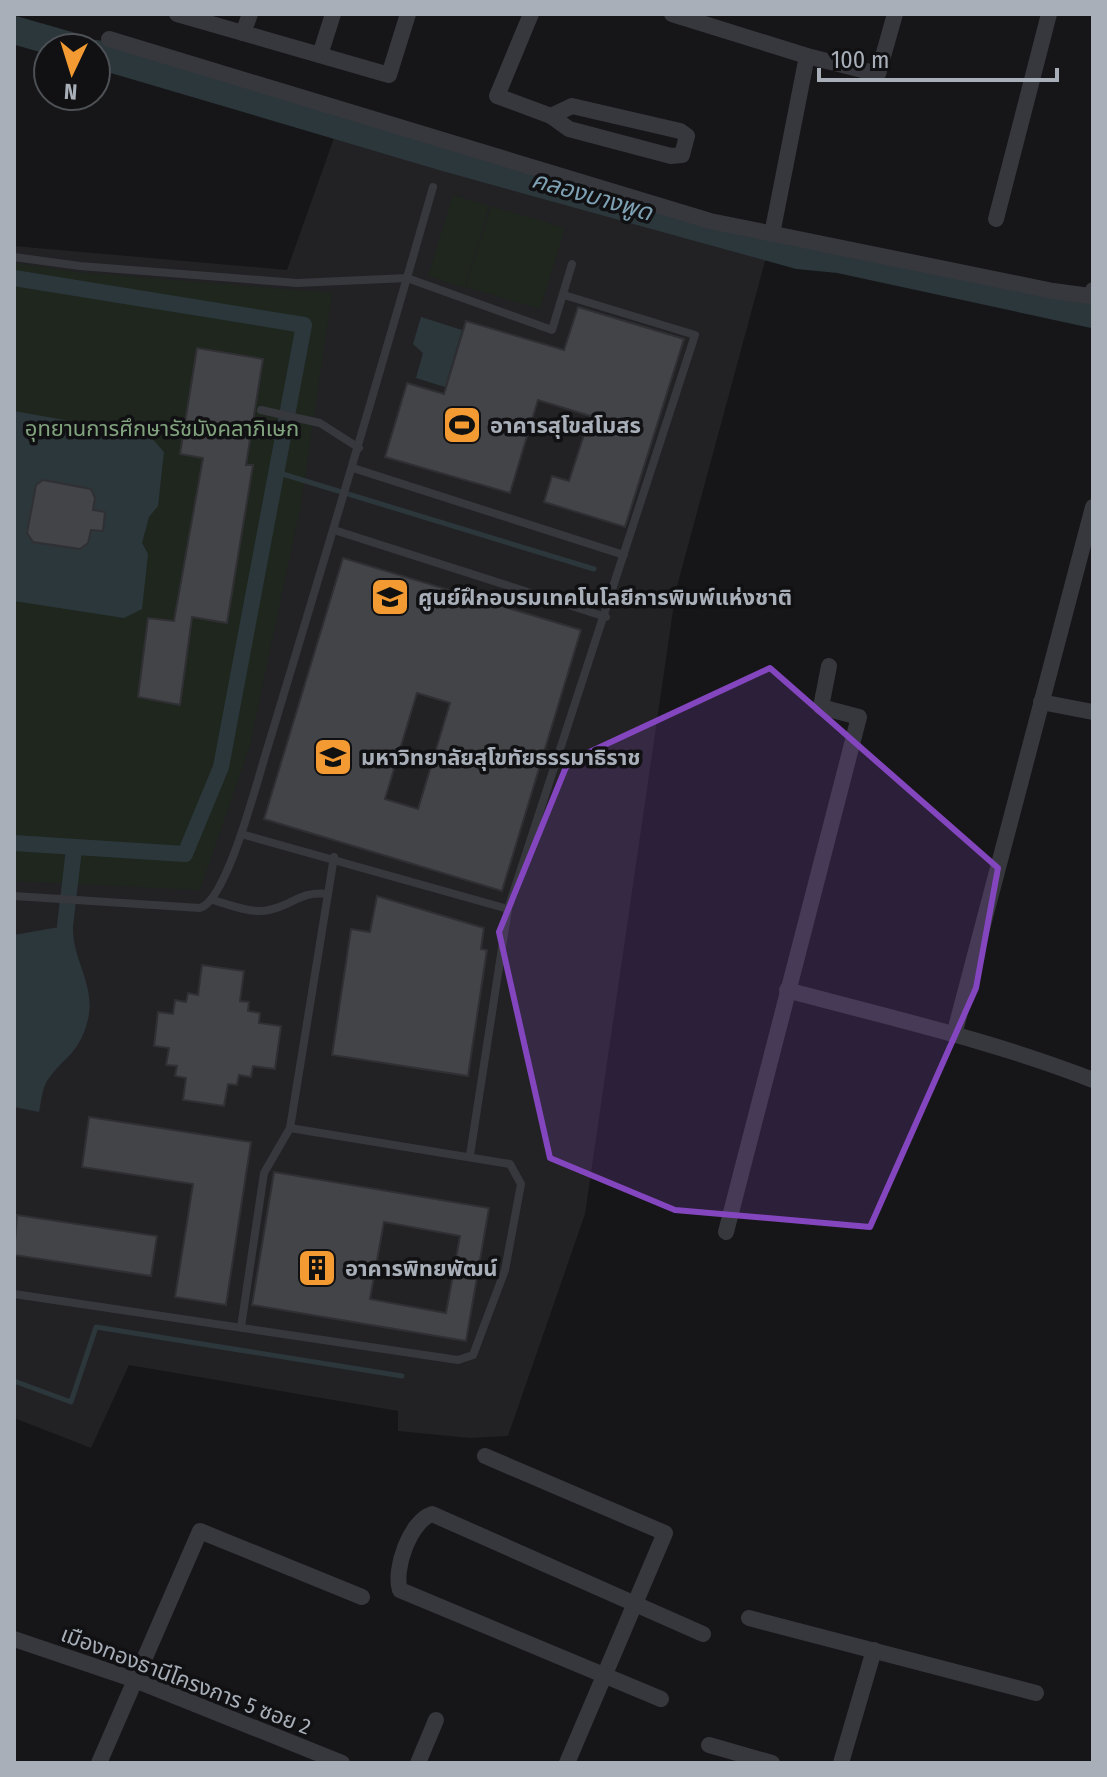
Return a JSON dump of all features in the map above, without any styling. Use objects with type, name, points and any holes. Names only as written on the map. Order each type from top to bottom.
[{"type":"street","points":[[177,14],[389,75],[408,14]]},
{"type":"street","points":[[243,33],[250,14]]},
{"type":"street","points":[[320,55],[333,14]]},
{"type":"street","points":[[531,14],[497,96],[551,116],[569,129],[671,156],[682,155],[686,146],[687,136],[680,131],[572,106],[551,116]]},
{"type":"street","points":[[672,14],[807,56],[878,74],[895,14]]},
{"type":"street","points":[[996,219],[1049,14]]},
{"type":"street","points":[[112,40],[710,221],[1053,291],[1090,296],[1093,290]]},
{"type":"street","points":[[772,234],[807,56]]},
{"type":"street","points":[[954,1035],[1093,507]]},
{"type":"street","points":[[726,1232],[859,717],[821,707],[829,666]]},
{"type":"street","points":[[1041,702],[1093,712]]},
{"type":"street","points":[[787,990],[954,1035],[1049,1063],[1093,1080]]},
{"type":"street","points":[[485,1456],[665,1533],[567,1763]]},
{"type":"street","points":[[661,1699],[400,1590],[397,1580],[408,1544],[421,1520],[432,1514],[703,1634]]},
{"type":"street","points":[[99,1763],[200,1531],[362,1597]]},
{"type":"street","points":[[749,1618],[1036,1693]]},
{"type":"street","name":"เมืองทองธานีโครงการ 5 ซอย 2","points":[[14,1639],[135,1680],[342,1763]]},
{"type":"street","points":[[841,1763],[874,1650]]},
{"type":"street","points":[[418,1763],[436,1720]]},
{"type":"street","points":[[709,1745],[772,1763]]},
{"type":"lane","points":[[14,896],[200,908],[213,900],[241,834],[348,486],[433,187]]},
{"type":"lane","points":[[14,257],[297,283],[407,278],[552,330],[572,264]]},
{"type":"lane","points":[[470,1155],[508,909],[606,617],[695,335],[564,295]]},
{"type":"lane","points":[[261,410],[320,423],[359,448]]},
{"type":"lane","points":[[353,468],[624,555]]},
{"type":"lane","points":[[334,530],[606,617]]},
{"type":"lane","points":[[241,834],[334,857],[508,909]]},
{"type":"lane","points":[[241,1327],[264,1173],[290,1128],[334,857]]},
{"type":"lane","points":[[213,900],[254,910],[270,910],[308,892],[328,894]]},
{"type":"lane","points":[[14,1294],[458,1360],[473,1355],[505,1270],[521,1184],[510,1164],[470,1155],[290,1128]]},
{"type":"highlighted area","points":[[770,668],[998,868],[976,988],[870,1227],[675,1210],[550,1158],[499,932],[568,762]]},
{"type":"shaded area","name":"มหาวิทยาลัยสุโขทัยธรรมาธิราช","points":[[334,138],[767,254],[676,590],[585,1214],[508,1436],[470,1438],[398,1431],[398,1411],[129,1365],[91,1448],[14,1418],[14,246],[287,270]]},
{"type":"shaded area","points":[[421,317],[462,330],[445,387],[416,378],[423,353],[413,344]]},
{"type":"shaded area","points":[[14,411],[149,435],[164,452],[158,506],[149,517],[142,543],[148,554],[142,609],[124,618],[14,601]]},
{"type":"shaded area","points":[[73,927],[76,950],[87,984],[90,1007],[85,1031],[76,1048],[47,1081],[39,1112],[14,1107],[14,935]]},
{"type":"green space","points":[[453,195],[489,206],[465,288],[428,276]]},
{"type":"green space","points":[[491,206],[565,228],[540,309],[466,287]]},
{"type":"green space","name":"อุทยานการศึกษารัชมังคลาภิเษก","points":[[14,263],[77,272],[332,293],[301,504],[250,745],[200,890],[14,881]]},
{"type":"building","points":[[578,307],[684,339],[625,527],[544,502],[552,476],[569,481],[590,416],[538,400],[510,493],[385,457],[407,383],[444,394],[466,321],[564,350]]},
{"type":"building","points":[[197,348],[263,359],[246,465],[253,465],[227,623],[192,617],[180,705],[138,697],[148,618],[174,621],[203,458],[180,454]]},
{"type":"building","points":[[43,480],[91,489],[95,498],[93,510],[105,512],[103,531],[91,530],[88,543],[80,549],[33,542],[27,533],[36,485]]},
{"type":"building","points":[[343,558],[581,630],[502,891],[264,819]],"holes":[[[417,693],[450,703],[418,809],[385,799]]]},
{"type":"building","points":[[377,896],[484,928],[481,949],[487,950],[468,1076],[332,1055],[351,929],[370,932]]},
{"type":"building","points":[[202,965],[244,971],[240,1001],[249,1002],[248,1011],[260,1013],[259,1023],[281,1026],[275,1069],[253,1066],[251,1077],[239,1075],[237,1085],[228,1084],[224,1106],[183,1100],[186,1078],[175,1076],[177,1066],[166,1065],[169,1048],[154,1046],[158,1012],[173,1014],[175,1000],[186,1002],[188,993],[198,995]]},
{"type":"building","points":[[89,1117],[251,1142],[226,1305],[175,1297],[193,1184],[82,1167]]},
{"type":"building","name":"อาคารพิทยพัฒน์","points":[[274,1172],[489,1208],[466,1341],[252,1305]],"holes":[[[384,1222],[460,1236],[446,1313],[370,1299]]]},
{"type":"building","points":[[17,1215],[157,1236],[151,1276],[14,1255]]},
{"type":"waterway","name":"คลองบางพูด","points":[[14,30],[32,35]]},
{"type":"waterway","name":"คลองบางพูด","points":[[112,59],[448,158],[798,255],[839,259],[1093,314]]},
{"type":"waterway","points":[[14,278],[304,325],[221,767],[185,854],[14,843]]},
{"type":"waterway","points":[[276,472],[594,569]]},
{"type":"waterway","points":[[65,926],[74,849]]},
{"type":"waterway","points":[[14,1381],[71,1402],[96,1327],[402,1376]]},
{"type":"place","name":"อาคารสุโขสโมสร","points":[[462,425]]},
{"type":"place","name":"ศูนย์ฝึกอบรมเทคโนโลยีการพิมพ์แห่งชาติ","points":[[390,597]]},
{"type":"place","name":"มหาวิทยาลัยสุโขทัยธรรมาธิราช","points":[[333,757]]},
{"type":"place","name":"อาคารพิทยพัฒน์","points":[[317,1268]]}]
